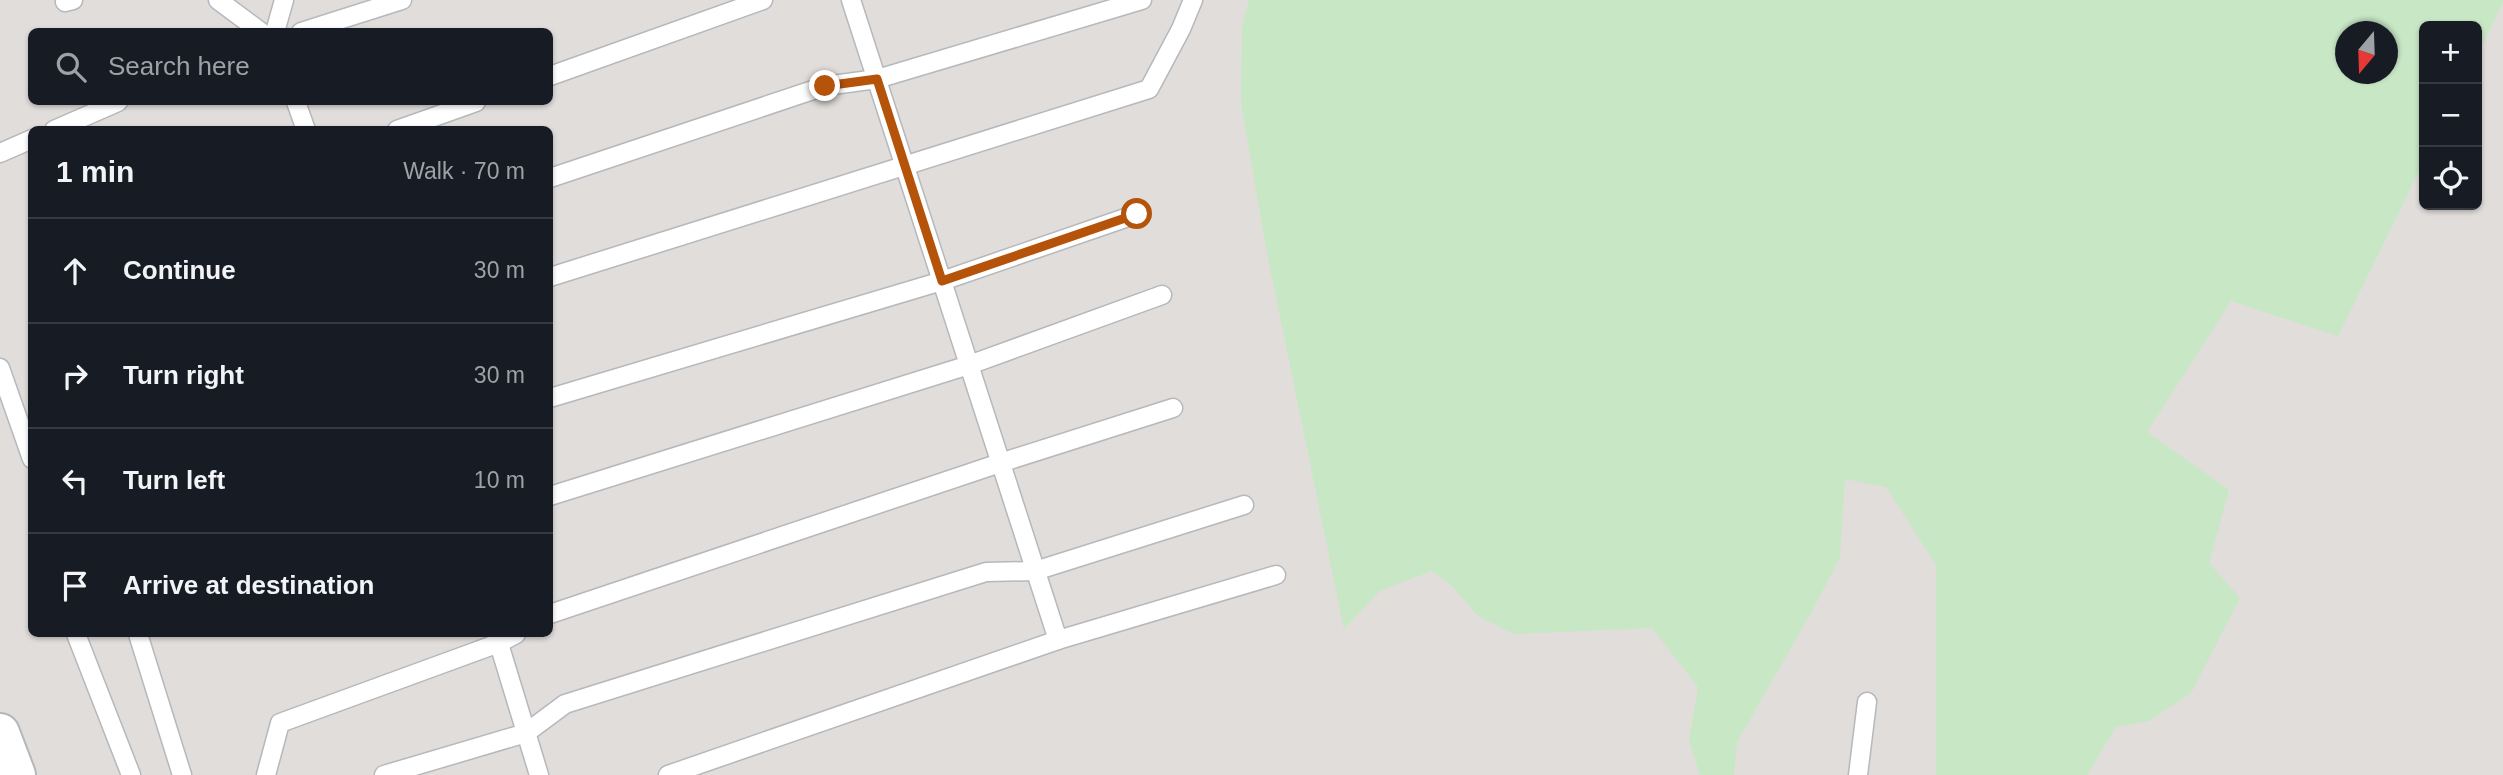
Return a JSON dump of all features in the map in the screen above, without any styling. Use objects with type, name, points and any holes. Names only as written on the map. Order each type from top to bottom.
[{"type":"main road","points":[[0,733],[16,775]]},
{"type":"lane","points":[[218,0],[256,28]]},
{"type":"lane","points":[[276,28],[284,0]]},
{"type":"lane","points":[[314,28],[402,0]]},
{"type":"lane","points":[[553,75],[762,0]]},
{"type":"lane","points":[[851,0],[1058,640]]},
{"type":"lane","points":[[553,177],[825,86],[877,79],[1142,0]]},
{"type":"lane","points":[[553,277],[1149,89],[1194,0]]},
{"type":"lane","points":[[63,126],[111,105]]},
{"type":"lane","points":[[297,105],[305,126]]},
{"type":"lane","points":[[408,126],[468,105]]},
{"type":"lane","points":[[0,153],[28,141]]},
{"type":"lane","points":[[553,397],[942,281],[1137,214]]},
{"type":"lane","points":[[553,495],[969,365],[1162,295]]},
{"type":"lane","points":[[0,368],[28,448]]},
{"type":"lane","points":[[553,613],[1173,408]]},
{"type":"lane","points":[[384,775],[526,733],[565,704],[986,572],[1035,571],[1244,505]]},
{"type":"lane","points":[[668,775],[1058,640],[1276,575]]},
{"type":"lane","points":[[77,637],[131,775]]},
{"type":"lane","points":[[139,637],[182,775]]},
{"type":"lane","points":[[266,775],[280,723],[498,638],[539,775]]},
{"type":"lane","points":[[1858,775],[1867,702]]},
{"type":"shaded area","points":[[0,0],[2503,0],[2503,775],[16,775],[0,733]]},
{"type":"green space","points":[[1249,0],[2503,0],[2482,46],[2482,21],[2419,21],[2419,171],[2338,336],[2231,301],[2147,432],[2229,490],[2209,563],[2240,598],[2191,693],[2149,721],[2116,727],[2087,775],[1936,775],[1936,565],[1886,487],[1845,479],[1840,557],[1737,742],[1734,775],[1700,775],[1689,741],[1698,687],[1652,628],[1514,634],[1478,616],[1451,585],[1432,571],[1381,590],[1344,629],[1266,248],[1241,103],[1242,27]]},
{"type":"route","points":[[825,86],[877,79],[942,281],[1137,214]]}]
